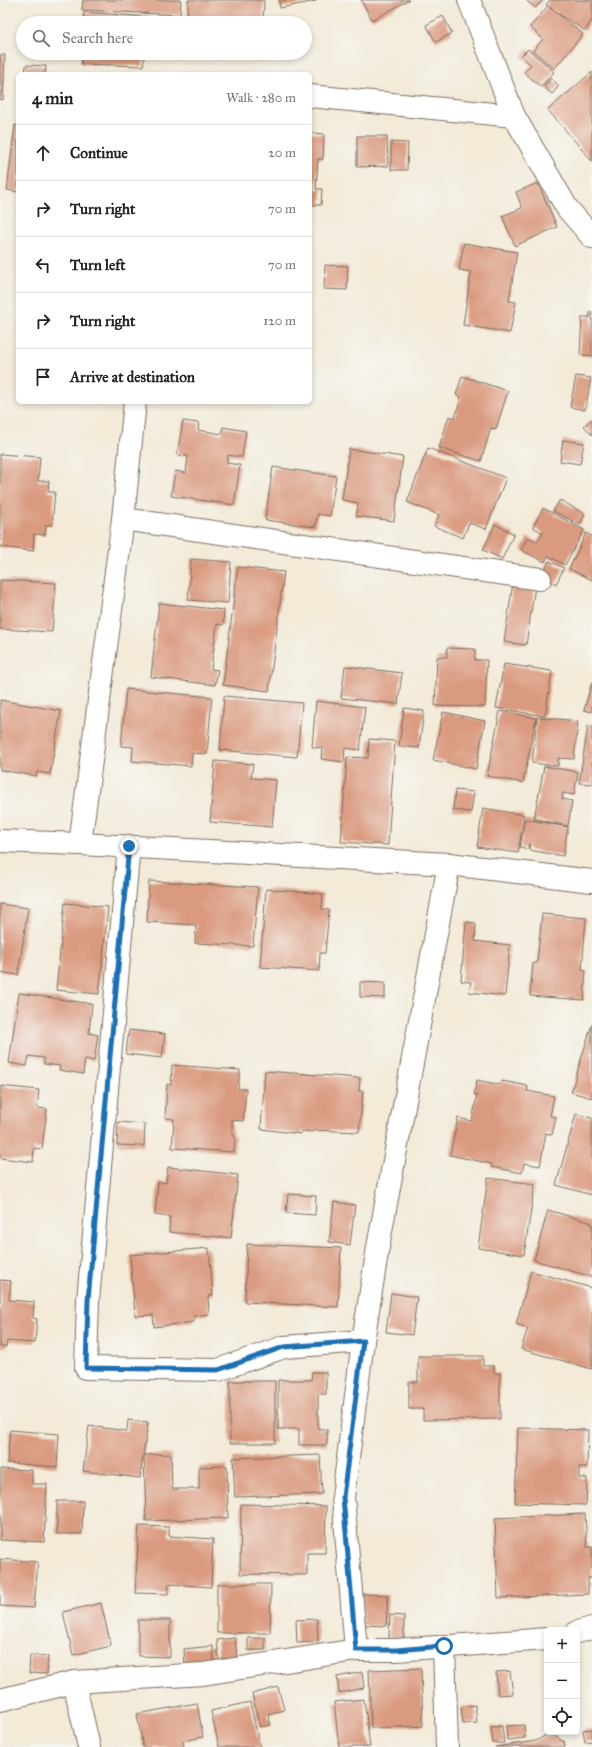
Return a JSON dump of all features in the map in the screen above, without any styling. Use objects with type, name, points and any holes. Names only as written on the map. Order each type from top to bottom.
[{"type":"street","points":[[469,0],[514,116],[567,208],[592,237]]},
{"type":"street","points":[[312,96],[514,116]]},
{"type":"street","points":[[80,844],[123,519],[135,404]]},
{"type":"street","points":[[123,519],[540,579]]},
{"type":"street","points":[[0,841],[129,846],[449,864],[592,881]]},
{"type":"street","points":[[129,846],[88,1300],[86,1368],[218,1370],[284,1347],[363,1341]]},
{"type":"street","points":[[356,1650],[343,1497],[363,1341],[378,1247],[449,864]]},
{"type":"street","points":[[580,1631],[592,1628]]},
{"type":"street","points":[[0,1700],[74,1682],[204,1674],[356,1650],[396,1650],[544,1639]]},
{"type":"street","points":[[444,1646],[447,1747]]},
{"type":"street","points":[[74,1682],[89,1747]]},
{"type":"building","points":[[83,0],[181,0],[180,15],[82,10]]},
{"type":"building","points":[[188,0],[264,0],[263,16],[187,16]]},
{"type":"building","points":[[279,0],[316,0],[316,1],[280,8]]},
{"type":"building","points":[[361,0],[409,0],[372,20]]},
{"type":"building","points":[[526,0],[543,0],[535,8]]},
{"type":"building","points":[[550,0],[592,0],[592,20],[585,31],[549,7],[583,34],[554,69],[533,51],[543,39],[530,27],[548,6],[546,5]]},
{"type":"building","points":[[84,12],[136,16],[84,16]]},
{"type":"building","points":[[443,16],[452,33],[436,42],[426,25]]},
{"type":"building","points":[[528,49],[554,72],[541,87],[524,72],[531,65],[521,56]]},
{"type":"building","points":[[0,55],[5,55],[3,100],[0,99]]},
{"type":"building","points":[[81,60],[144,60],[143,66],[81,64]]},
{"type":"building","points":[[26,65],[46,66],[45,72],[25,72]]},
{"type":"building","points":[[592,72],[592,161],[548,110]]},
{"type":"building","points":[[551,78],[559,86],[552,94],[544,87]]},
{"type":"building","points":[[15,125],[16,192],[7,190]]},
{"type":"building","points":[[312,133],[324,134],[323,159],[318,159],[316,189],[322,189],[321,205],[312,205]]},
{"type":"building","points":[[357,136],[387,136],[388,166],[357,167]]},
{"type":"building","points":[[391,142],[408,143],[407,170],[391,170]]},
{"type":"building","points":[[538,183],[557,227],[515,246],[502,216],[522,208],[516,192]]},
{"type":"building","points":[[464,243],[517,252],[509,301],[516,302],[510,333],[463,325],[471,272],[459,270]]},
{"type":"building","points":[[325,265],[348,266],[347,290],[324,289]]},
{"type":"building","points":[[590,311],[592,312],[592,356],[580,355],[582,317],[590,317]]},
{"type":"building","points":[[462,376],[508,391],[496,429],[491,428],[481,461],[439,448],[449,416],[455,418],[461,397],[456,395]]},
{"type":"building","points":[[576,376],[591,378],[585,410],[570,407]]},
{"type":"building","points":[[592,419],[592,435],[584,426]]},
{"type":"building","points":[[183,421],[199,423],[198,430],[222,434],[223,427],[246,431],[242,457],[228,455],[227,463],[240,465],[234,505],[171,496],[175,471],[186,473],[188,456],[177,455]]},
{"type":"building","points":[[563,440],[584,443],[580,464],[560,461]]},
{"type":"building","points":[[428,448],[506,478],[486,529],[469,523],[463,538],[434,526],[439,515],[407,502]]},
{"type":"building","points":[[349,449],[403,457],[394,521],[356,516],[358,503],[342,500]]},
{"type":"building","points":[[0,454],[40,457],[38,481],[49,481],[48,492],[55,492],[52,525],[46,525],[45,535],[34,534],[33,551],[0,547]]},
{"type":"building","points":[[273,467],[336,476],[330,516],[318,514],[315,527],[265,520]]},
{"type":"building","points":[[560,500],[585,514],[580,525],[553,511]]},
{"type":"building","points":[[543,508],[584,530],[565,565],[548,556],[545,562],[521,550],[528,537],[537,542],[543,533],[533,527]]},
{"type":"building","points":[[495,524],[514,534],[502,559],[483,550]]},
{"type":"building","points":[[586,533],[592,536],[592,580],[569,569]]},
{"type":"building","points":[[191,559],[231,562],[228,603],[188,600]]},
{"type":"building","points":[[549,561],[564,568],[556,584],[541,576]]},
{"type":"building","points":[[238,567],[284,572],[269,691],[223,685]]},
{"type":"building","points":[[0,580],[56,583],[52,632],[0,629]]},
{"type":"building","points":[[513,583],[535,586],[526,645],[504,642]]},
{"type":"building","points":[[159,603],[224,610],[223,625],[217,624],[211,669],[218,670],[215,685],[151,677]]},
{"type":"building","points":[[447,648],[475,649],[475,660],[487,660],[485,707],[435,706],[437,657],[447,657]]},
{"type":"building","points":[[504,664],[552,671],[545,716],[496,708]]},
{"type":"building","points":[[345,666],[402,673],[398,704],[341,698]]},
{"type":"building","points":[[592,682],[592,712],[584,710]]},
{"type":"building","points":[[126,689],[212,697],[207,754],[192,753],[191,766],[132,761],[133,747],[121,746]]},
{"type":"building","points":[[224,696],[302,703],[297,757],[220,750]]},
{"type":"building","points":[[0,700],[61,711],[50,774],[37,772],[36,776],[0,770]]},
{"type":"building","points":[[316,701],[365,707],[360,750],[345,748],[344,762],[321,759],[322,748],[312,747]]},
{"type":"building","points":[[404,708],[424,711],[419,748],[399,746]]},
{"type":"building","points":[[500,711],[536,718],[523,783],[487,776]]},
{"type":"building","points":[[443,712],[485,721],[476,769],[433,760]]},
{"type":"building","points":[[537,717],[578,721],[574,759],[558,758],[558,766],[532,763]]},
{"type":"building","points":[[588,725],[592,726],[592,784],[579,783]]},
{"type":"building","points":[[369,739],[395,741],[388,845],[341,842],[347,757],[368,758]]},
{"type":"building","points":[[215,761],[253,764],[251,778],[276,780],[272,827],[210,822]]},
{"type":"building","points":[[544,766],[578,772],[574,795],[563,793],[562,799],[572,801],[568,826],[534,819]]},
{"type":"building","points":[[455,790],[474,792],[471,812],[453,810]]},
{"type":"building","points":[[483,808],[524,815],[518,853],[477,847]]},
{"type":"building","points":[[525,819],[568,827],[563,856],[529,850],[529,844],[528,849],[520,847]]},
{"type":"building","points":[[149,881],[258,887],[253,946],[195,943],[196,925],[147,922]]},
{"type":"building","points":[[266,889],[323,894],[322,909],[329,910],[325,953],[320,953],[319,971],[260,967]]},
{"type":"building","points":[[65,903],[108,907],[99,994],[56,990]]},
{"type":"building","points":[[0,904],[28,908],[18,975],[0,972]]},
{"type":"building","points":[[542,914],[586,918],[582,970],[586,971],[584,1000],[530,996],[533,963],[537,963]]},
{"type":"building","points":[[466,922],[476,923],[475,941],[510,945],[505,996],[469,992],[471,982],[461,981]]},
{"type":"building","points":[[360,982],[385,983],[385,998],[360,997]]},
{"type":"building","points":[[19,993],[92,1004],[89,1033],[98,1035],[94,1061],[85,1059],[83,1074],[59,1070],[60,1066],[44,1064],[44,1058],[29,1056],[27,1066],[9,1063]]},
{"type":"building","points":[[592,1024],[592,1098],[571,1092]]},
{"type":"building","points":[[129,1030],[165,1034],[162,1058],[126,1054]]},
{"type":"building","points":[[172,1065],[240,1070],[238,1089],[246,1089],[243,1121],[232,1120],[232,1135],[235,1136],[234,1152],[172,1148],[174,1119],[165,1118],[167,1084],[171,1085]]},
{"type":"building","points":[[265,1071],[360,1078],[359,1091],[363,1091],[359,1132],[314,1130],[314,1132],[301,1131],[301,1134],[261,1129]]},
{"type":"building","points":[[477,1080],[500,1085],[502,1081],[528,1086],[527,1091],[554,1096],[550,1116],[556,1117],[552,1135],[546,1133],[540,1166],[524,1163],[522,1173],[491,1167],[492,1164],[450,1155],[458,1118],[472,1121],[477,1095],[474,1094]]},
{"type":"building","points":[[0,1086],[39,1090],[37,1108],[47,1109],[42,1149],[34,1148],[33,1162],[0,1158]]},
{"type":"building","points":[[576,1114],[592,1118],[592,1195],[556,1185]]},
{"type":"building","points":[[118,1122],[145,1124],[144,1146],[117,1145]]},
{"type":"building","points":[[168,1167],[238,1175],[231,1238],[169,1232],[170,1217],[155,1215],[158,1182],[166,1183]]},
{"type":"building","points":[[488,1178],[535,1184],[524,1255],[478,1248]]},
{"type":"building","points":[[288,1194],[316,1196],[315,1215],[286,1213]]},
{"type":"building","points":[[334,1202],[355,1205],[350,1245],[329,1242]]},
{"type":"building","points":[[548,1210],[592,1223],[592,1277],[534,1260]]},
{"type":"building","points":[[247,1244],[341,1248],[338,1307],[245,1302]]},
{"type":"building","points":[[209,1248],[213,1295],[208,1296],[209,1314],[194,1316],[194,1322],[154,1327],[153,1315],[135,1316],[130,1255]]},
{"type":"building","points":[[531,1271],[592,1288],[592,1369],[521,1349],[528,1328],[516,1324]]},
{"type":"building","points":[[0,1280],[11,1281],[9,1300],[34,1302],[33,1318],[37,1319],[35,1343],[7,1341],[6,1347],[0,1347]]},
{"type":"building","points":[[391,1293],[417,1297],[412,1335],[386,1332]]},
{"type":"building","points":[[418,1356],[483,1356],[483,1366],[494,1366],[494,1373],[500,1373],[500,1419],[423,1420],[423,1409],[409,1409],[409,1382],[418,1382]]},
{"type":"building","points":[[312,1372],[326,1372],[326,1394],[318,1394],[318,1429],[327,1429],[327,1445],[299,1445],[299,1429],[278,1429],[278,1380],[311,1380]]},
{"type":"building","points":[[230,1381],[275,1381],[275,1443],[230,1443]]},
{"type":"building","points":[[128,1420],[148,1422],[140,1478],[83,1471],[89,1426],[127,1431]]},
{"type":"building","points":[[518,1428],[588,1430],[587,1467],[579,1467],[579,1478],[587,1478],[586,1505],[515,1503]]},
{"type":"building","points":[[10,1430],[59,1434],[57,1467],[7,1463]]},
{"type":"building","points":[[171,1454],[172,1489],[199,1489],[199,1467],[227,1466],[228,1518],[146,1521],[144,1455]]},
{"type":"building","points":[[320,1455],[322,1494],[235,1497],[233,1458]]},
{"type":"building","points":[[1,1469],[32,1470],[32,1484],[47,1484],[44,1542],[0,1540]]},
{"type":"building","points":[[57,1501],[83,1501],[82,1534],[57,1534]]},
{"type":"building","points":[[241,1504],[326,1506],[325,1553],[307,1553],[307,1575],[240,1574]]},
{"type":"building","points":[[585,1514],[587,1547],[592,1547],[592,1578],[588,1578],[588,1594],[498,1598],[495,1518]]},
{"type":"building","points":[[139,1526],[169,1527],[169,1536],[213,1539],[211,1587],[169,1584],[168,1594],[135,1593]]},
{"type":"building","points":[[0,1559],[38,1562],[34,1608],[0,1606]]},
{"type":"building","points":[[217,1584],[271,1584],[270,1633],[217,1633]]},
{"type":"building","points":[[363,1594],[388,1595],[386,1626],[362,1625]]},
{"type":"building","points":[[101,1603],[111,1646],[73,1655],[63,1612]]},
{"type":"building","points":[[390,1615],[404,1616],[404,1639],[389,1639]]},
{"type":"building","points":[[317,1619],[318,1642],[297,1643],[296,1620]]},
{"type":"building","points":[[138,1620],[170,1620],[170,1657],[138,1656]]},
{"type":"building","points":[[235,1638],[237,1659],[219,1660],[217,1640]]},
{"type":"building","points":[[248,1638],[265,1638],[265,1650],[248,1650]]},
{"type":"building","points":[[213,1646],[214,1664],[185,1666],[184,1649]]},
{"type":"building","points":[[30,1655],[48,1656],[47,1674],[29,1673]]},
{"type":"building","points":[[421,1668],[423,1726],[371,1728],[369,1670]]},
{"type":"building","points":[[510,1671],[513,1694],[498,1695],[496,1672]]},
{"type":"building","points":[[362,1672],[364,1688],[339,1693],[337,1677]]},
{"type":"building","points":[[278,1687],[284,1710],[268,1714],[271,1725],[260,1727],[252,1694]]},
{"type":"building","points":[[364,1699],[370,1747],[339,1747],[334,1702]]},
{"type":"building","points":[[250,1702],[260,1747],[219,1747],[211,1711]]},
{"type":"building","points":[[197,1703],[203,1737],[183,1741],[184,1747],[143,1747],[137,1714]]},
{"type":"building","points":[[475,1705],[477,1723],[463,1724],[461,1707]]},
{"type":"building","points":[[524,1725],[525,1738],[507,1740],[506,1726]]},
{"type":"building","points":[[502,1726],[504,1743],[493,1743],[491,1727]]},
{"type":"building","points":[[592,1729],[592,1741],[585,1742],[583,1730]]},
{"type":"building","points":[[546,1735],[555,1736],[564,1741],[565,1747],[495,1747],[536,1741]]},
{"type":"route","points":[[129,846],[88,1300],[86,1368],[218,1370],[284,1347],[363,1341],[343,1497],[356,1650],[396,1650],[444,1646]]}]
